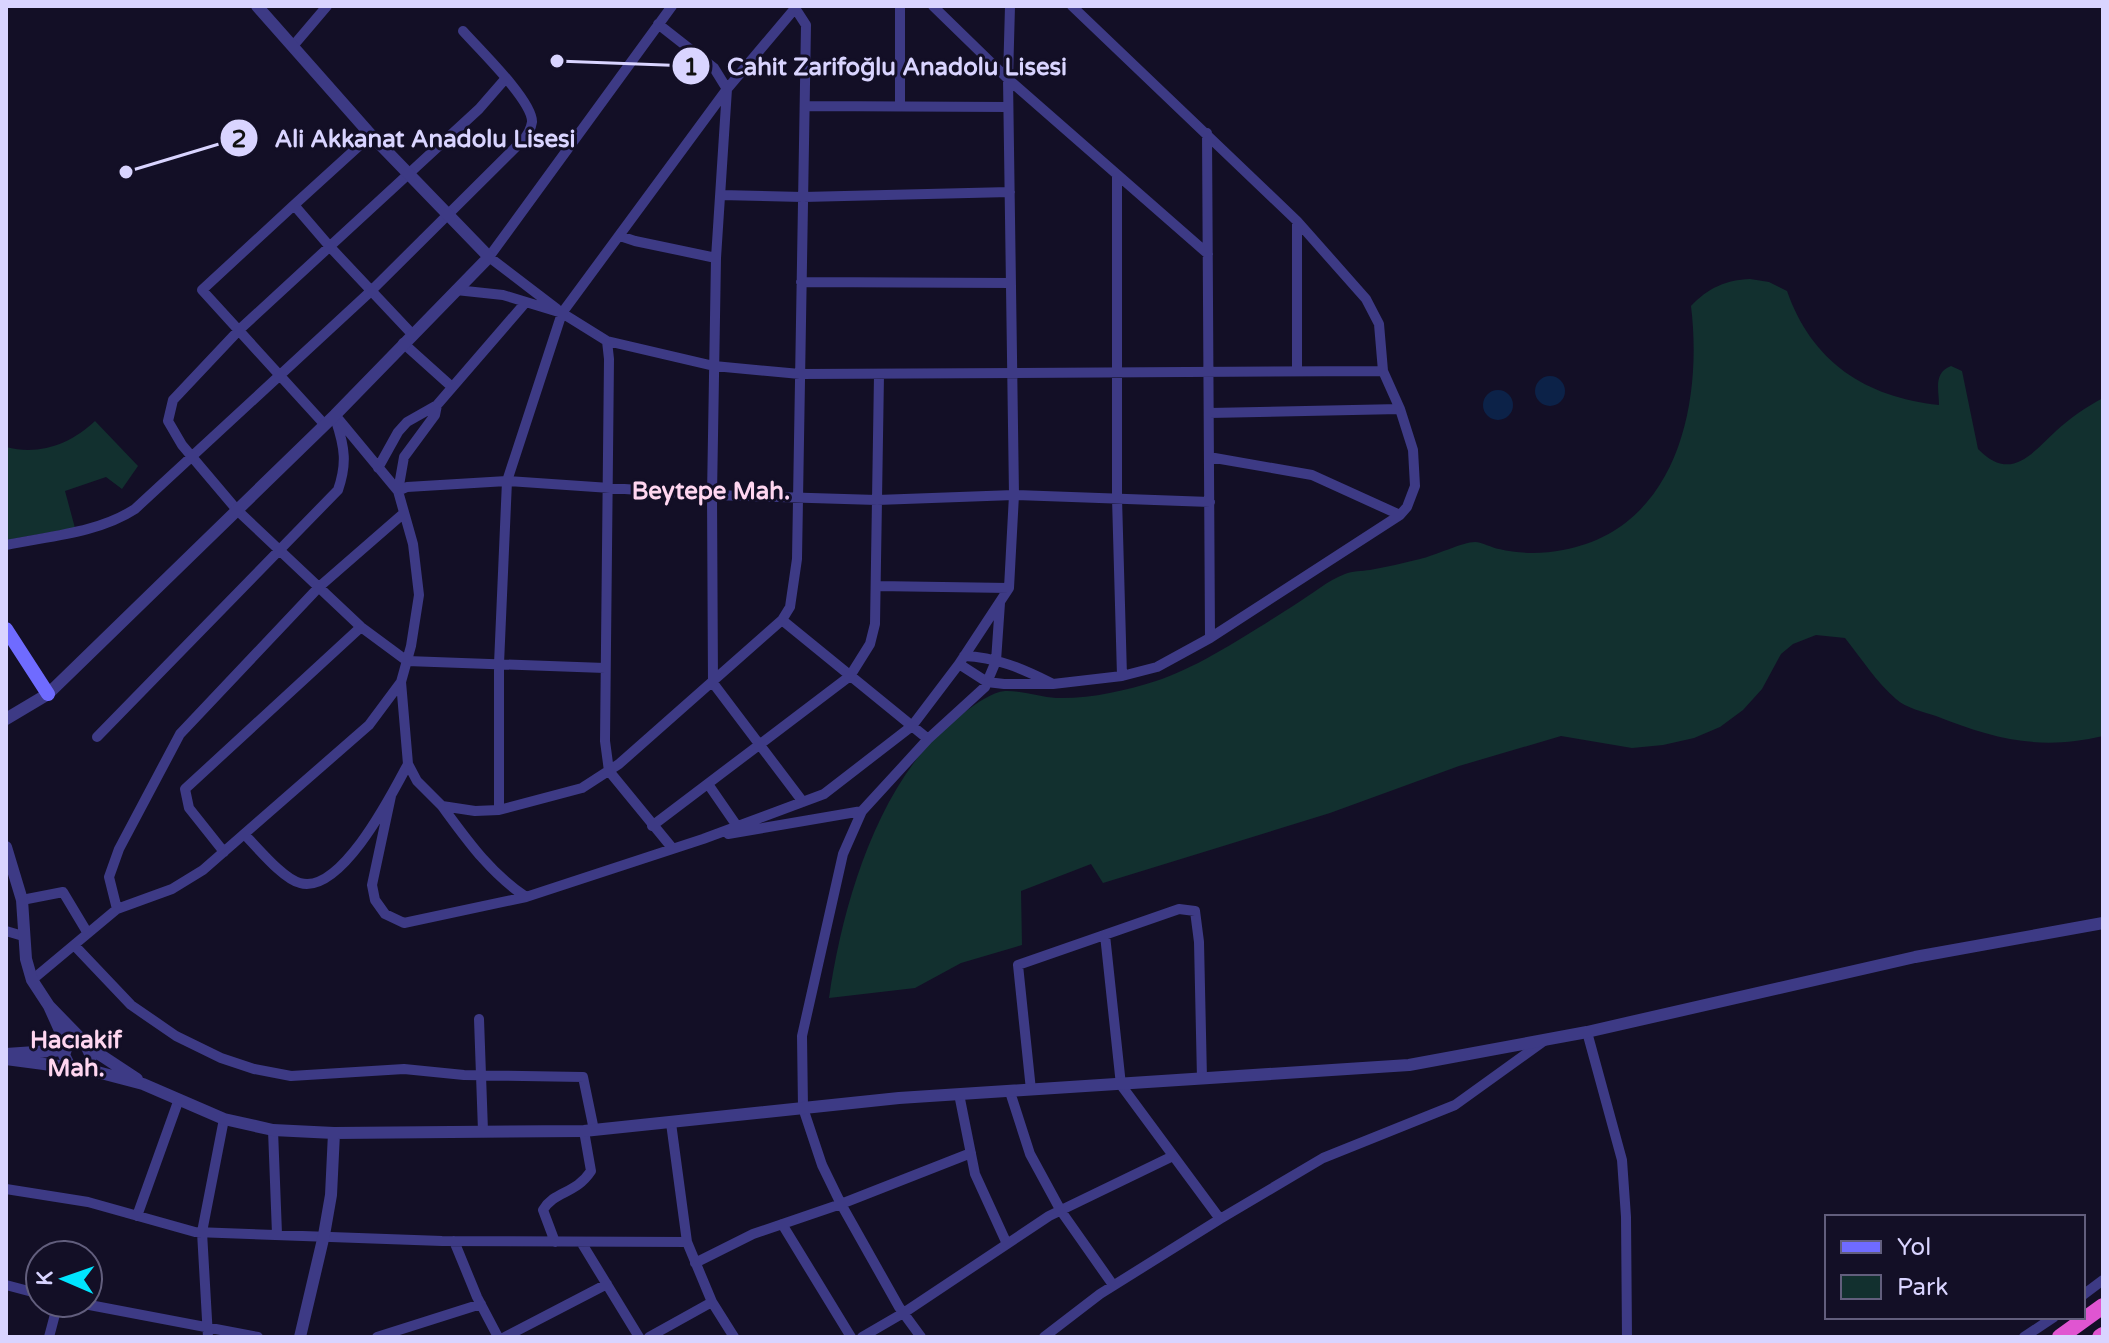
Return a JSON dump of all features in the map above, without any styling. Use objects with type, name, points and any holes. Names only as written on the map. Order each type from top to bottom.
[{"type":"highway","points":[[2060,1337],[2103,1306]]},
{"type":"main road","points":[[6,629],[48,694]]},
{"type":"street","points":[[257,6],[371,135],[489,257],[562,313],[607,341],[714,366],[800,374],[1383,371]]},
{"type":"street","points":[[293,46],[327,6]]},
{"type":"street","points":[[6,719],[48,694],[330,420],[489,257],[672,6]]},
{"type":"street","points":[[900,6],[900,106]]},
{"type":"street","points":[[933,6],[1008,79],[1208,254]]},
{"type":"street","points":[[391,796],[372,885],[375,900],[385,914],[404,923],[526,897],[703,839],[824,794],[912,726],[962,660],[1009,588],[1014,495],[1008,107],[1010,6]]},
{"type":"street","points":[[962,660],[987,682],[1053,684],[1122,676],[1157,667],[1210,638],[1400,515],[1407,507],[1415,486],[1413,450],[1400,409],[1383,371],[1379,324],[1366,299],[1297,221],[1072,6]]},
{"type":"street","points":[[442,806],[475,811],[499,810],[582,788],[609,771],[713,683],[782,620],[790,607],[797,559],[806,25],[796,7],[727,89],[562,313],[507,481],[499,664],[499,810]]},
{"type":"street","points":[[658,24],[714,68],[727,89],[716,258],[713,683],[803,802]]},
{"type":"street","points":[[6,545],[94,528],[122,518],[135,509],[371,291],[529,132],[532,120],[530,111],[506,78],[463,31]]},
{"type":"street","points":[[506,78],[479,109],[239,330],[173,400],[168,421],[192,456],[237,510],[361,627],[407,661],[605,668]]},
{"type":"street","points":[[805,106],[1008,107]]},
{"type":"street","points":[[1207,133],[1210,638]]},
{"type":"street","points":[[371,135],[202,290],[280,375],[330,420],[398,491]]},
{"type":"street","points":[[1117,176],[1117,498],[1122,676]]},
{"type":"street","points":[[720,195],[803,197],[1010,192]]},
{"type":"street","points":[[294,205],[452,387]]},
{"type":"street","points":[[1297,221],[1297,371]]},
{"type":"street","points":[[620,236],[716,258]]},
{"type":"street","points":[[801,282],[1011,283]]},
{"type":"street","points":[[456,290],[503,295],[562,313]]},
{"type":"street","points":[[378,468],[407,422],[437,405],[526,302]]},
{"type":"street","points":[[607,341],[609,488],[605,741],[609,771],[673,849]]},
{"type":"street","points":[[652,826],[850,676],[870,644],[876,586],[879,375]]},
{"type":"street","points":[[32,980],[117,909],[187,881],[224,852],[369,725],[401,682],[419,595],[413,544],[398,491],[404,457],[435,415],[437,405]]},
{"type":"street","points":[[1209,413],[1400,409]]},
{"type":"street","points":[[97,737],[338,490],[346,469],[343,442],[330,420]]},
{"type":"street","points":[[1209,457],[1312,475],[1400,515]]},
{"type":"street","points":[[398,491],[407,487],[507,481],[798,498],[877,500],[1014,495],[1210,502]]},
{"type":"street","points":[[117,909],[109,877],[119,849],[180,734],[319,587],[404,513]]},
{"type":"street","points":[[876,586],[1009,588]]},
{"type":"street","points":[[921,1337],[899,1307],[822,1165],[803,1108],[802,1036],[843,854],[862,811],[928,739],[965,707],[987,682],[996,661],[1000,602]]},
{"type":"street","points":[[782,620],[928,739]]},
{"type":"street","points":[[224,852],[189,808],[185,789],[361,627]]},
{"type":"street","points":[[962,660],[996,661],[1026,670],[1053,684]]},
{"type":"street","points":[[401,682],[408,764],[417,781],[442,806],[484,862],[526,897]]},
{"type":"street","points":[[244,834],[292,880],[312,885],[331,876],[362,841],[408,764]]},
{"type":"street","points":[[708,784],[737,826]]},
{"type":"street","points":[[703,839],[862,811]]},
{"type":"street","points":[[6,847],[22,900],[23,936],[32,980],[49,1006],[87,1046],[91,1060],[76,1068]]},
{"type":"street","points":[[22,900],[63,892],[87,932]]},
{"type":"street","points":[[1031,1090],[1018,965],[1179,909],[1195,911],[1199,942],[1202,1079]]},
{"type":"street","points":[[6,1057],[76,1068],[143,1084],[224,1119],[273,1130],[334,1133],[589,1130],[959,1094],[1409,1065],[1587,1032],[1915,957],[2103,923]]},
{"type":"street","points":[[6,931],[23,936]]},
{"type":"street","points":[[1105,935],[1121,1085],[1220,1219]]},
{"type":"street","points":[[74,945],[131,1005],[176,1036],[221,1058],[254,1069],[291,1076],[404,1069],[481,1075],[583,1077],[591,1171],[582,1185],[548,1201],[543,1210],[555,1242]]},
{"type":"street","points":[[49,1006],[66,1048],[64,1059],[76,1068]]},
{"type":"street","points":[[479,1019],[483,1131]]},
{"type":"street","points":[[1587,1032],[1622,1160],[1627,1337]]},
{"type":"street","points":[[6,1057],[66,1048],[76,1041],[143,1084]]},
{"type":"street","points":[[1044,1337],[1113,1285],[1323,1158],[1455,1105],[1544,1041]]},
{"type":"street","points":[[1010,1092],[1030,1154],[1061,1211],[1113,1285]]},
{"type":"street","points":[[959,1094],[975,1174],[1007,1244]]},
{"type":"street","points":[[137,1216],[179,1099]]},
{"type":"street","points":[[208,1333],[202,1232],[224,1119]]},
{"type":"street","points":[[671,1123],[687,1242],[712,1302],[734,1337]]},
{"type":"street","points":[[273,1130],[277,1234]]},
{"type":"street","points":[[300,1337],[331,1195],[334,1133]]},
{"type":"street","points":[[695,1263],[753,1234],[841,1204],[971,1153]]},
{"type":"street","points":[[862,1337],[1061,1211],[1173,1156]]},
{"type":"street","points":[[6,1189],[88,1202],[202,1232],[454,1241],[687,1242]]},
{"type":"street","points":[[782,1224],[851,1337]]},
{"type":"street","points":[[454,1241],[498,1337]]},
{"type":"street","points":[[581,1242],[639,1337]]},
{"type":"street","points":[[2085,1294],[2103,1280]]},
{"type":"street","points":[[505,1337],[607,1284]]},
{"type":"street","points":[[649,1337],[712,1302]]},
{"type":"street","points":[[377,1337],[481,1304]]},
{"type":"street","points":[[104,1309],[208,1333],[258,1337]]},
{"type":"street","points":[[2024,1337],[2051,1319]]},
{"type":"green space","points":[[1750,279],[1769,282],[1787,291],[1811,338],[1827,356],[1845,372],[1888,394],[1939,405],[1939,377],[1951,366],[1962,371],[1978,449],[2001,464],[2020,461],[2084,409],[2103,398],[2103,736],[2058,742],[2018,740],[1978,731],[1915,709],[1889,693],[1845,638],[1816,635],[1793,644],[1781,654],[1762,689],[1743,710],[1720,727],[1694,738],[1632,748],[1561,736],[1459,766],[1330,813],[1103,883],[1091,864],[1021,891],[1022,945],[961,963],[915,988],[829,998],[835,960],[856,880],[889,802],[936,736],[966,711],[1005,691],[1056,698],[1081,697],[1119,691],[1173,675],[1209,657],[1348,573],[1420,559],[1470,543],[1478,542],[1515,552],[1539,553],[1563,550],[1602,538],[1633,517],[1657,489],[1674,457],[1686,421],[1692,383],[1694,344],[1691,306],[1718,286]]},
{"type":"green space","points":[[95,421],[138,466],[122,489],[106,477],[65,491],[75,528],[6,540],[6,447],[30,450],[54,446],[76,436]]},
{"type":"water","points":[[1550,376],[1556,377],[1564,385],[1564,397],[1556,405],[1550,406],[1544,405],[1536,397],[1535,391],[1536,385],[1544,377]]},
{"type":"water","points":[[1498,390],[1504,391],[1512,399],[1512,411],[1504,419],[1498,420],[1492,419],[1484,411],[1483,405],[1484,399],[1492,391]]},
{"type":"place","name":"Cahit Zarifoğlu Anadolu Lisesi","points":[[557,61]]},
{"type":"place","name":"Ali Akkanat Anadolu Lisesi","points":[[126,172]]},
{"type":"district","name":"Beytepe Mah.","points":[[711,491]]},
{"type":"district","name":"Hacıakif Mah.","points":[[76,1054]]}]
